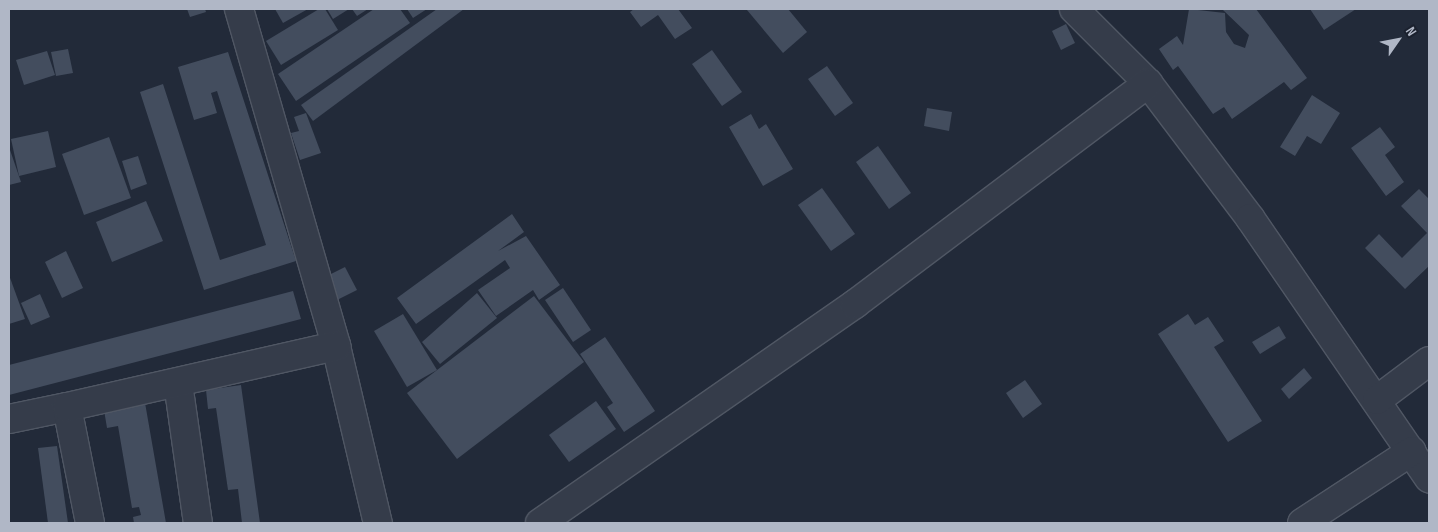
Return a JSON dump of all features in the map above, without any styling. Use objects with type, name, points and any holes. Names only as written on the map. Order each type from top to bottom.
[{"type":"street","points":[[239,9],[336,346],[378,523]]},
{"type":"street","points":[[1074,9],[1148,83],[1250,218],[1429,478]]},
{"type":"street","points":[[540,523],[752,378],[1026,179],[1148,83]]},
{"type":"street","points":[[9,418],[178,383],[336,346]]},
{"type":"street","points":[[1377,400],[1429,361]]},
{"type":"street","points":[[178,383],[198,523]]},
{"type":"street","points":[[66,407],[90,523]]},
{"type":"street","points":[[1302,523],[1412,452]]},
{"type":"building","points":[[187,9],[205,9],[206,12],[190,17]]},
{"type":"building","points":[[275,9],[308,9],[283,23]]},
{"type":"building","points":[[319,9],[325,9],[338,30],[281,65],[266,41]]},
{"type":"building","points":[[327,9],[349,9],[333,19]]},
{"type":"building","points":[[352,9],[368,9],[357,16]]},
{"type":"building","points":[[374,9],[400,9],[410,23],[296,101],[278,74]]},
{"type":"building","points":[[407,9],[427,9],[413,18]]},
{"type":"building","points":[[437,9],[464,9],[313,121],[301,105]]},
{"type":"building","points":[[634,9],[678,9],[692,28],[675,39],[658,15],[641,27],[630,12]]},
{"type":"building","points":[[788,9],[807,32],[783,53],[747,10]]},
{"type":"building","points":[[1189,9],[1225,13],[1226,32],[1234,44],[1245,48],[1249,35],[1223,10],[1256,9],[1307,78],[1291,90],[1284,82],[1232,119],[1224,107],[1213,114],[1178,66],[1173,70],[1159,49],[1177,36],[1183,45]]},
{"type":"building","points":[[1310,9],[1356,9],[1324,30]]},
{"type":"building","points":[[1066,24],[1075,43],[1061,50],[1052,31]]},
{"type":"building","points":[[68,49],[73,73],[56,76],[51,52]]},
{"type":"building","points":[[712,50],[742,92],[722,106],[692,64]]},
{"type":"building","points":[[47,51],[55,75],[24,85],[16,60]]},
{"type":"building","points":[[228,52],[296,261],[204,290],[140,92],[163,84],[220,260],[266,245],[217,91],[211,93],[217,113],[194,120],[178,67]]},
{"type":"building","points":[[827,66],[853,103],[835,116],[808,79]]},
{"type":"building","points":[[1312,95],[1340,113],[1321,144],[1307,136],[1295,156],[1280,147]]},
{"type":"building","points":[[927,108],[952,112],[949,131],[924,126]]},
{"type":"building","points":[[306,113],[321,153],[300,160],[291,133],[299,131],[294,117]]},
{"type":"building","points":[[751,114],[759,129],[766,124],[793,169],[763,186],[729,127]]},
{"type":"building","points":[[1380,127],[1395,147],[1385,155],[1404,182],[1386,196],[1351,148]]},
{"type":"building","points":[[48,131],[56,167],[19,176],[11,139]]},
{"type":"building","points":[[109,137],[131,198],[84,215],[62,154]]},
{"type":"building","points":[[878,146],[911,193],[889,209],[856,162]]},
{"type":"building","points":[[9,147],[21,182],[9,185]]},
{"type":"building","points":[[138,156],[147,184],[131,190],[122,161]]},
{"type":"building","points":[[822,188],[855,234],[831,251],[798,205]]},
{"type":"building","points":[[1419,189],[1429,199],[1429,266],[1405,289],[1365,248],[1379,234],[1402,258],[1427,233],[1401,206]]},
{"type":"building","points":[[146,201],[163,241],[112,262],[96,222]]},
{"type":"building","points":[[512,214],[524,232],[498,251],[526,236],[560,285],[539,300],[533,290],[496,316],[478,290],[510,268],[505,260],[416,324],[397,298]]},
{"type":"building","points":[[66,251],[83,288],[62,298],[45,262]]},
{"type":"building","points":[[345,267],[357,290],[337,300],[325,277]]},
{"type":"building","points":[[9,275],[25,319],[9,324]]},
{"type":"building","points":[[563,288],[591,330],[573,342],[545,300]]},
{"type":"building","points":[[293,291],[301,319],[9,395],[9,365]]},
{"type":"building","points":[[477,293],[497,318],[440,364],[422,342]]},
{"type":"building","points":[[40,294],[50,317],[31,325],[21,303]]},
{"type":"building","points":[[534,296],[584,362],[457,459],[407,393]]},
{"type":"building","points":[[403,314],[437,370],[407,387],[374,331]]},
{"type":"building","points":[[1188,314],[1195,325],[1208,317],[1224,341],[1214,347],[1262,421],[1228,442],[1158,334]]},
{"type":"building","points":[[1279,326],[1286,338],[1260,354],[1252,342]]},
{"type":"building","points":[[605,337],[655,411],[624,432],[607,407],[613,403],[580,354]]},
{"type":"building","points":[[1304,368],[1312,378],[1289,399],[1281,389]]},
{"type":"building","points":[[1025,380],[1042,404],[1023,418],[1006,393]]},
{"type":"building","points":[[241,385],[260,523],[242,523],[238,489],[228,490],[216,408],[208,409],[206,390]]},
{"type":"building","points":[[144,397],[166,523],[134,523],[133,517],[141,515],[139,507],[132,508],[118,426],[107,428],[103,404]]},
{"type":"building","points":[[596,401],[616,429],[569,462],[549,435]]},
{"type":"building","points":[[57,446],[68,523],[48,523],[38,448]]}]
